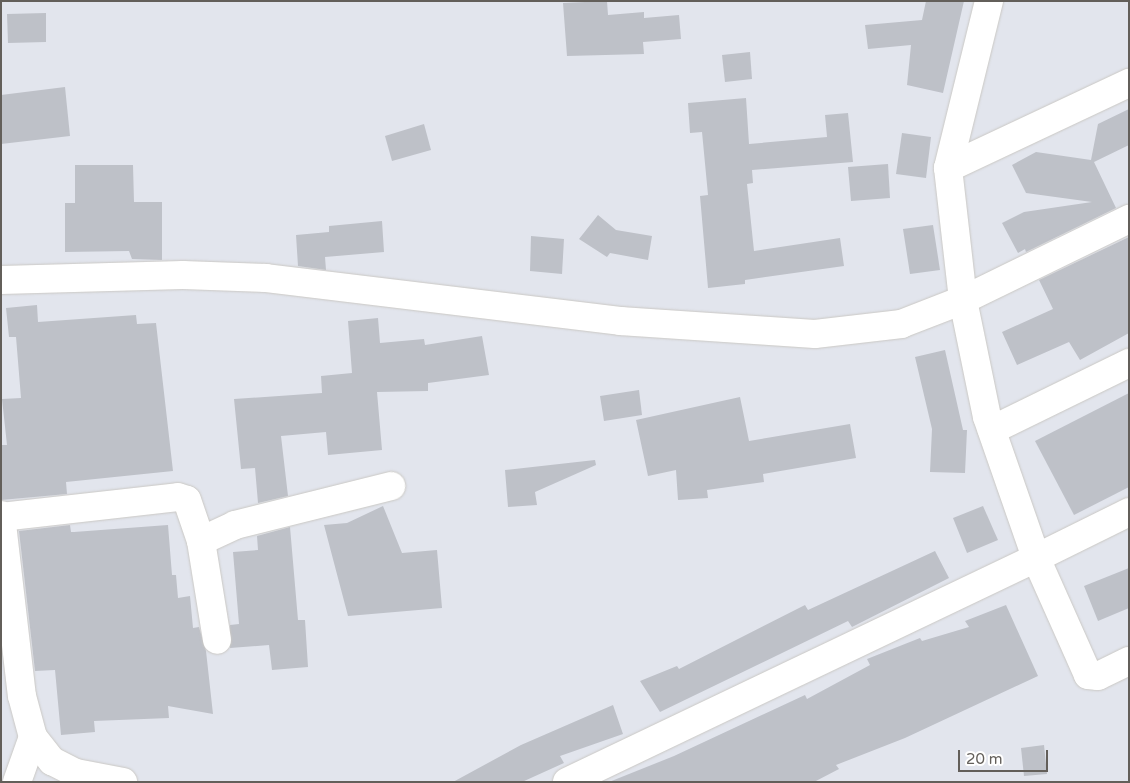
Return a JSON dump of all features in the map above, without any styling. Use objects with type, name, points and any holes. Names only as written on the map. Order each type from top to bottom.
[{"type":"street","points":[[989,1],[948,168],[963,300],[992,430],[1036,558],[1088,674],[1098,676],[1129,661]]},
{"type":"street","points":[[948,168],[1129,83]]},
{"type":"street","points":[[1,280],[182,274],[266,278],[620,321],[815,334],[872,330],[901,324],[963,300],[1129,219]]},
{"type":"street","points":[[992,430],[1129,362]]},
{"type":"street","points":[[201,541],[235,525],[391,486]]},
{"type":"street","points":[[124,782],[76,773],[52,761],[33,736],[22,696],[1,517],[178,497],[191,506],[201,541],[217,640]]},
{"type":"street","points":[[567,782],[1129,512]]},
{"type":"street","points":[[17,782],[33,736]]},
{"type":"building","points":[[607,1],[608,15],[644,12],[644,18],[679,15],[681,39],[643,42],[644,54],[567,56],[563,3]]},
{"type":"building","points":[[926,1],[964,1],[943,93],[907,85],[911,45],[868,49],[865,25],[922,20]]},
{"type":"building","points":[[46,13],[46,42],[8,43],[7,14]]},
{"type":"building","points":[[750,52],[752,79],[725,82],[722,55]]},
{"type":"building","points":[[65,87],[70,136],[1,144],[1,95]]},
{"type":"building","points":[[746,98],[749,144],[827,137],[825,115],[848,113],[853,162],[752,170],[753,183],[747,184],[754,251],[840,238],[844,266],[745,280],[745,284],[708,288],[700,196],[708,195],[702,132],[690,133],[688,103]]},
{"type":"building","points":[[1129,109],[1129,145],[1094,162],[1116,208],[1026,252],[1025,249],[1018,253],[1002,223],[1024,212],[1092,202],[1026,193],[1012,165],[1036,152],[1091,160],[1098,124]]},
{"type":"building","points":[[424,124],[431,150],[392,161],[385,136]]},
{"type":"building","points":[[902,133],[931,137],[926,178],[896,174]]},
{"type":"building","points":[[888,164],[890,198],[851,201],[848,167]]},
{"type":"building","points":[[75,165],[133,165],[134,202],[162,202],[162,260],[132,259],[129,251],[65,252],[65,203],[75,203]]},
{"type":"building","points":[[598,215],[616,230],[652,236],[648,260],[610,253],[607,257],[579,239]]},
{"type":"building","points":[[382,221],[384,252],[325,257],[326,270],[298,266],[296,235],[329,232],[329,226]]},
{"type":"building","points":[[933,225],[940,270],[910,274],[903,229]]},
{"type":"building","points":[[531,236],[564,239],[562,274],[530,271]]},
{"type":"building","points":[[1129,237],[1129,333],[1080,360],[1069,342],[1017,365],[1002,332],[1053,309],[1039,280]]},
{"type":"building","points":[[37,305],[38,322],[136,315],[137,324],[156,323],[173,471],[66,482],[67,494],[1,500],[1,445],[7,445],[2,399],[21,398],[16,337],[9,337],[6,308]]},
{"type":"building","points":[[378,318],[380,343],[424,339],[425,345],[482,336],[489,375],[428,383],[428,391],[377,392],[382,450],[328,455],[326,432],[281,436],[288,496],[258,503],[255,468],[241,469],[234,399],[322,393],[321,376],[352,373],[348,321]]},
{"type":"building","points":[[945,350],[963,430],[967,430],[965,473],[930,472],[932,429],[915,357]]},
{"type":"building","points":[[639,390],[642,415],[604,421],[600,396]]},
{"type":"building","points":[[1129,393],[1129,487],[1074,515],[1035,441]]},
{"type":"building","points":[[740,397],[749,441],[850,424],[856,458],[763,474],[764,482],[707,490],[708,498],[678,500],[676,470],[648,476],[636,420]]},
{"type":"building","points":[[595,460],[596,465],[535,492],[537,505],[508,507],[505,470]]},
{"type":"building","points":[[383,506],[402,553],[437,550],[442,608],[348,616],[324,525],[347,523]]},
{"type":"building","points":[[983,506],[998,540],[967,553],[953,518]]},
{"type":"building","points":[[70,525],[71,532],[74,532],[168,525],[172,575],[176,575],[178,598],[190,596],[193,628],[199,627],[206,651],[213,714],[168,706],[169,718],[94,721],[95,732],[61,735],[55,670],[35,671],[19,531]]},
{"type":"building","points":[[290,527],[298,620],[305,620],[308,667],[272,670],[269,645],[230,648],[230,625],[239,624],[233,552],[258,550],[257,536]]},
{"type":"building","points":[[935,551],[949,578],[852,627],[848,621],[660,712],[640,681],[677,666],[679,669],[805,605],[808,610]]},
{"type":"building","points":[[1129,568],[1129,608],[1098,621],[1084,586]]},
{"type":"building","points":[[1006,605],[1038,676],[905,738],[836,765],[839,769],[814,782],[609,782],[674,756],[805,695],[807,699],[870,665],[867,659],[920,638],[922,641],[969,627],[965,621]]},
{"type":"building","points":[[613,705],[623,734],[560,756],[564,763],[522,782],[453,782],[521,745]]},
{"type":"building","points":[[1044,745],[1047,774],[1024,776],[1021,748]]}]
